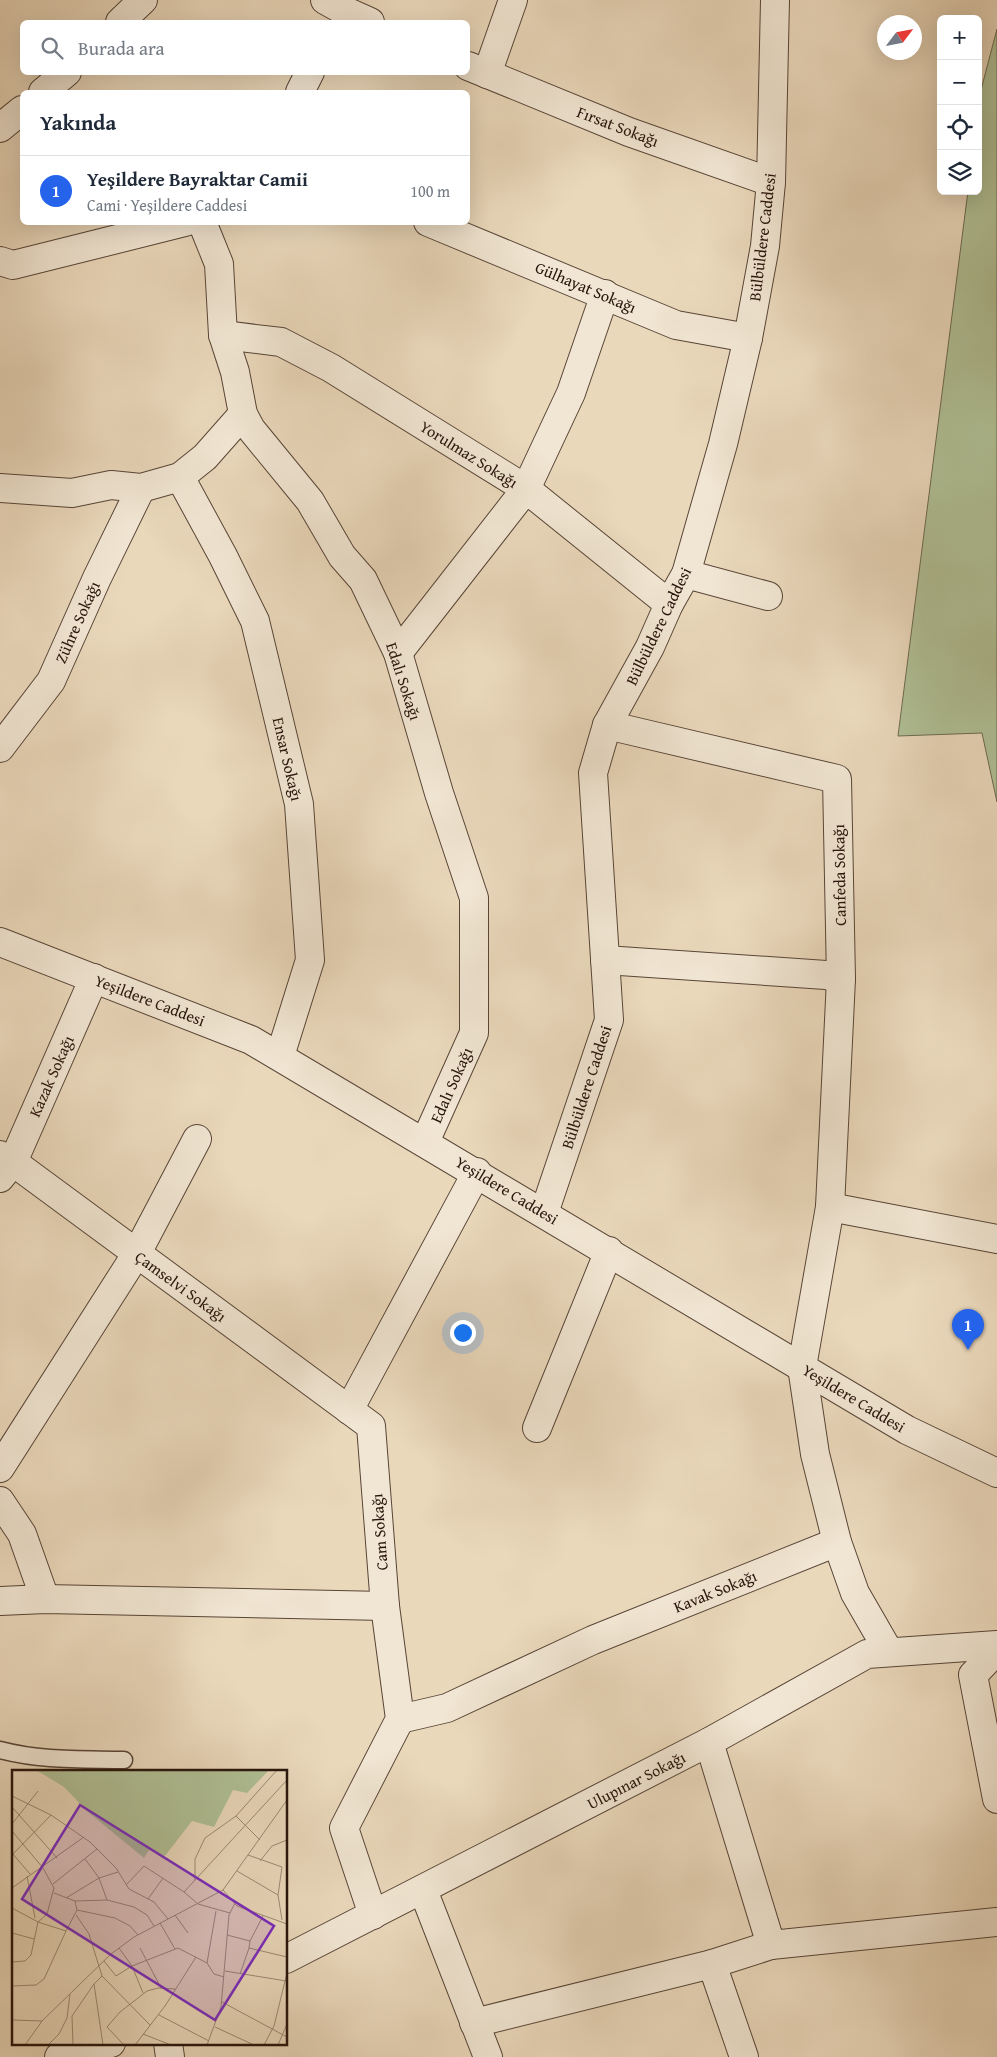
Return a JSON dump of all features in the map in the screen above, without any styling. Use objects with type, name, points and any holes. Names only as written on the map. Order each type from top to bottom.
[{"type":"street","points":[[122,20],[143,0]]},
{"type":"street","points":[[477,70],[513,0]]},
{"type":"street","name":"Bülbüldere Caddesi","points":[[544,1213],[609,1020],[593,773],[607,725],[650,647],[669,604],[686,574],[723,444],[748,338],[765,246],[771,182],[775,0]]},
{"type":"street","points":[[336,8],[365,20]]},
{"type":"street","name":"Fırsat Sokağı","points":[[477,70],[629,132],[771,182]]},
{"type":"street","points":[[45,90],[63,75]]},
{"type":"street","points":[[301,90],[308,75]]},
{"type":"street","points":[[0,128],[20,112]]},
{"type":"street","points":[[0,262],[13,266],[173,225]]},
{"type":"street","name":"Edalı Sokağı","points":[[203,225],[219,264],[223,335],[235,372],[243,414],[251,429],[310,501],[342,556],[363,580],[398,653],[439,794],[474,898],[474,1033],[425,1142]]},
{"type":"street","name":"Gülhayat Sokağı","points":[[435,225],[676,325],[748,338]]},
{"type":"street","name":"Yorulmaz Sokağı","points":[[223,335],[281,342],[331,368],[526,490],[571,393],[605,294]]},
{"type":"street","points":[[0,488],[72,493],[111,485],[141,488],[180,477],[206,457],[243,414]]},
{"type":"street","name":"Ensar Sokağı","points":[[180,477],[223,556],[255,621],[299,804],[310,960],[280,1056]]},
{"type":"street","name":"Zühre Sokağı","points":[[0,748],[51,681],[97,578],[141,488]]},
{"type":"street","points":[[398,653],[526,490],[669,604]]},
{"type":"street","points":[[686,574],[768,596]]},
{"type":"street","name":"Canfeda Sokağı","points":[[607,725],[837,779],[841,979],[830,1208],[802,1367]]},
{"type":"street","name":"Yeşildere Caddesi","points":[[0,942],[251,1040],[477,1172],[907,1430],[997,1474]]},
{"type":"street","points":[[605,960],[826,975],[841,979]]},
{"type":"street","name":"Kazak Sokağı","points":[[4,1165],[94,978]]},
{"type":"street","points":[[0,1468],[137,1253],[197,1139]]},
{"type":"street","name":"Çamselvi Sokağı","points":[[4,1165],[137,1253],[349,1410]]},
{"type":"street","points":[[349,1410],[477,1172]]},
{"type":"street","points":[[830,1208],[987,1237],[997,1217]]},
{"type":"street","points":[[537,1428],[609,1251]]},
{"type":"street","points":[[802,1367],[815,1454],[837,1542],[854,1593],[889,1652]]},
{"type":"street","name":"Cam Sokağı","points":[[349,1410],[371,1426],[384,1606],[400,1719]]},
{"type":"street","points":[[0,1501],[22,1534],[45,1599]]},
{"type":"street","name":"Kavak Sokağı","points":[[400,1719],[447,1708],[593,1640],[837,1542]]},
{"type":"street","points":[[0,1601],[45,1599],[384,1606]]},
{"type":"street","name":"Ulupınar Sokağı","points":[[288,1958],[709,1742],[868,1654],[997,1645]]},
{"type":"street","points":[[997,1650],[973,1675],[997,1799]]},
{"type":"street","points":[[373,1915],[344,1828],[400,1719]]},
{"type":"street","points":[[709,1742],[771,1945]]},
{"type":"street","points":[[423,1890],[488,2057]]},
{"type":"street","points":[[474,2023],[712,1964],[771,1945],[997,1922]]},
{"type":"street","points":[[712,1964],[744,2057]]},
{"type":"street","points":[[59,2057],[107,2044]]},
{"type":"street","points":[[168,2044],[170,2057]]},
{"type":"lane","points":[[0,1750],[29,1756],[63,1759],[124,1760]]},
{"type":"green space","points":[[997,29],[997,802],[982,733],[898,736],[967,195],[982,195],[982,86]]},
{"type":"place","name":"Yeşildere Bayraktar Camii","points":[[968,1350]]}]
